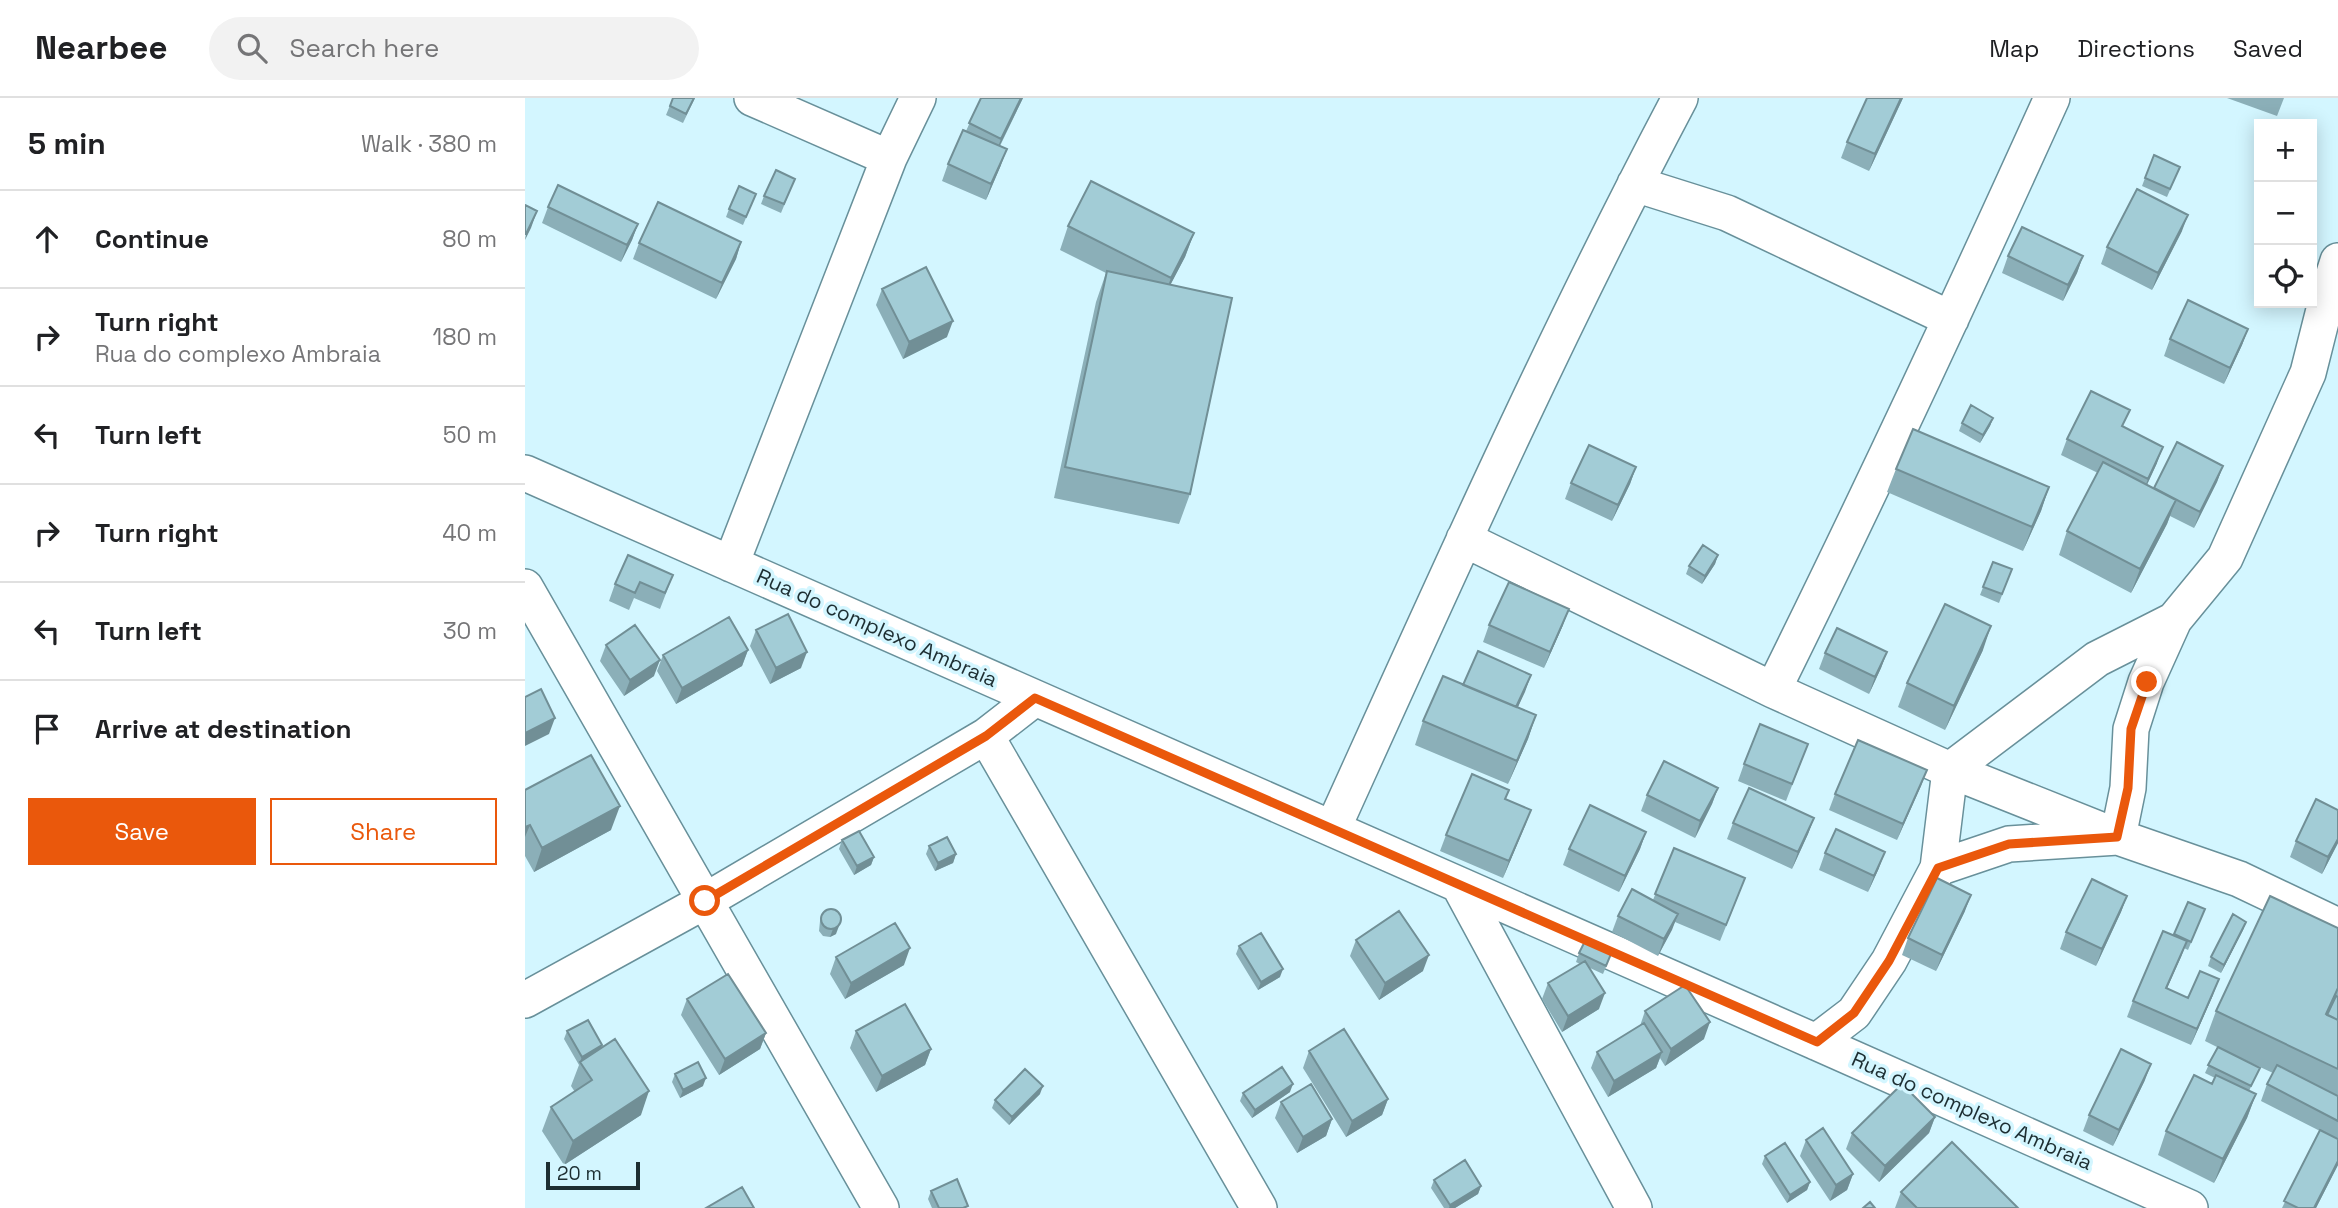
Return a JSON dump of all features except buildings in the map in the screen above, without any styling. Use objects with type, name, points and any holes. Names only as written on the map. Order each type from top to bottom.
[{"type":"street","points":[[752,98],[889,158]]},
{"type":"street","points":[[731,564],[889,158],[918,98]]},
{"type":"street","points":[[1333,828],[1464,539],[1635,184],[1680,98]]},
{"type":"street","points":[[1773,690],[1842,551],[2052,98]]},
{"type":"street","points":[[1635,184],[1727,213],[1951,319]]},
{"type":"street","points":[[2117,837],[2128,788],[2131,729],[2147,682],[2174,620],[2225,558],[2308,373],[2338,261]]},
{"type":"street","name":"Rua do complexo Ambraia","points":[[525,473],[2190,1208]]},
{"type":"street","points":[[1464,539],[1773,690],[1950,770],[2117,837],[2239,879],[2338,926]]},
{"type":"street","points":[[525,587],[881,1208]]},
{"type":"street","points":[[1817,1042],[1854,1013],[1889,961],[1938,868],[1950,770],[2097,659],[2174,620]]},
{"type":"street","points":[[525,1000],[705,901],[986,736],[1035,698]]},
{"type":"street","points":[[986,736],[1259,1208]]},
{"type":"street","points":[[1938,868],[2009,844],[2117,837]]},
{"type":"street","points":[[1459,885],[1634,1208]]},
{"type":"street","points":[[2103,1170],[2123,1208]]},
{"type":"route","points":[[705,901],[986,736],[1035,698],[1817,1042],[1854,1013],[1889,961],[1938,868],[2009,844],[2117,837],[2128,788],[2131,729],[2147,682]]}]
